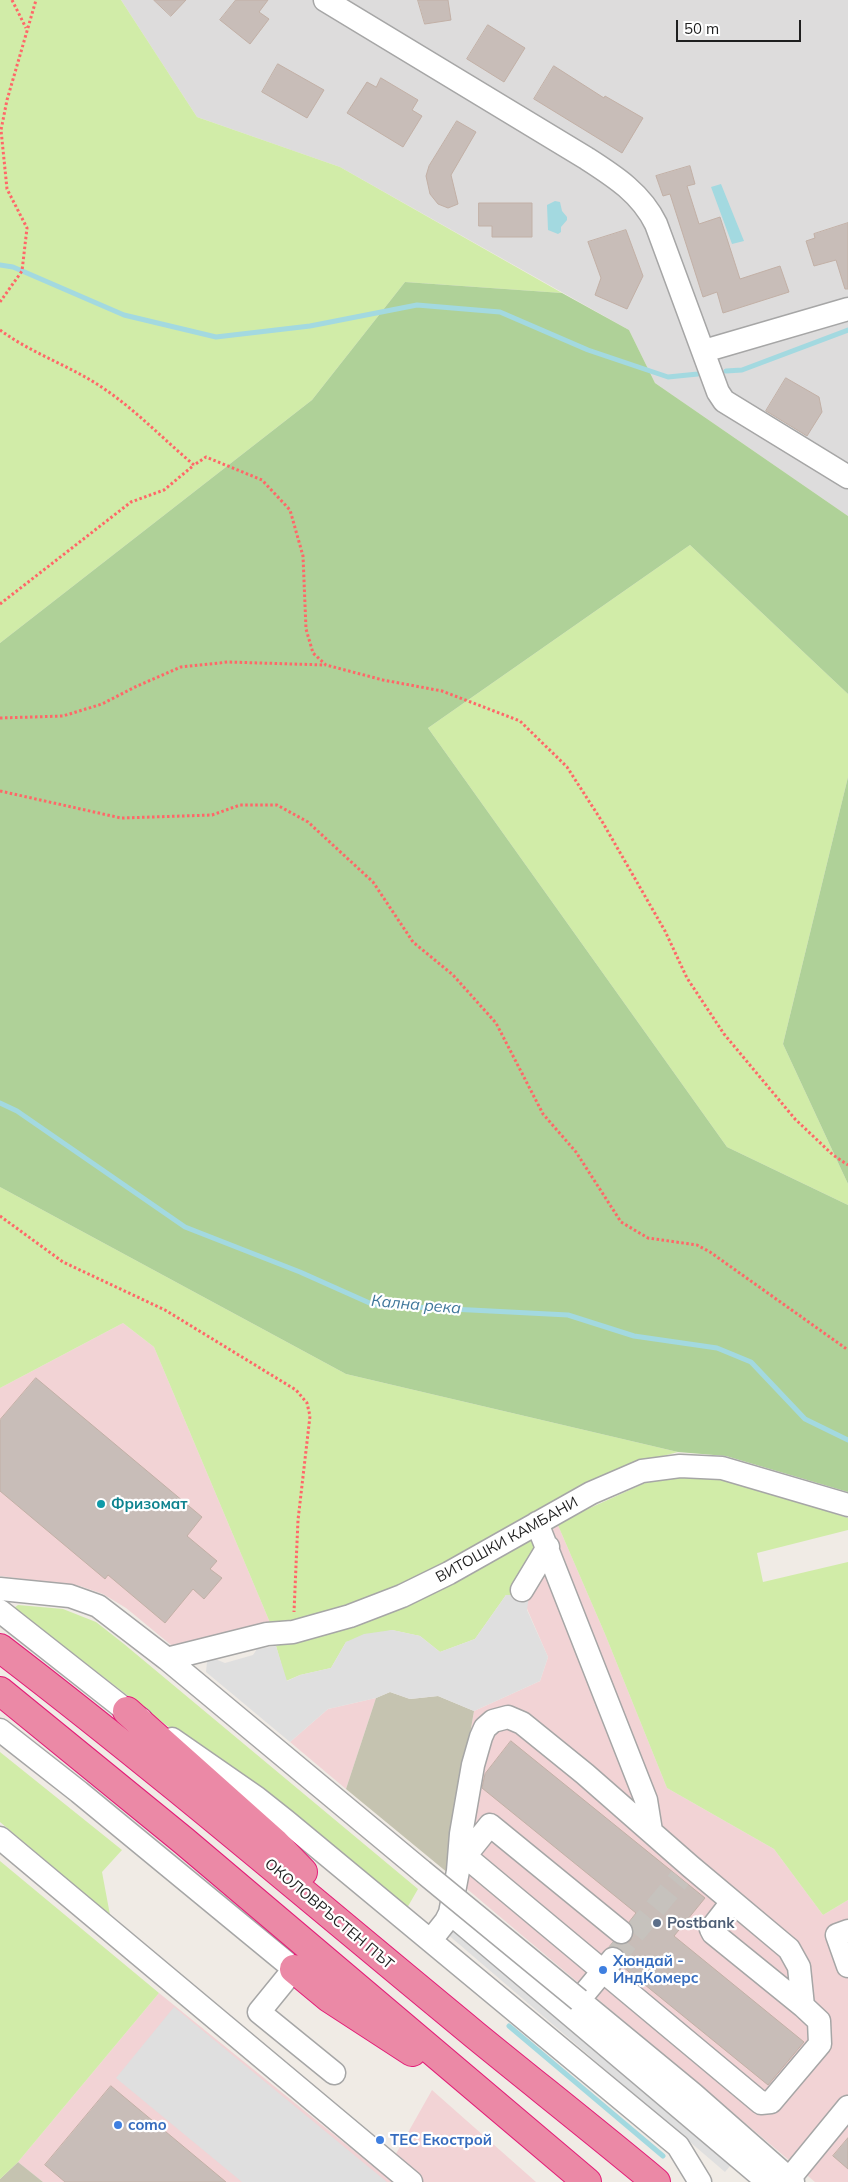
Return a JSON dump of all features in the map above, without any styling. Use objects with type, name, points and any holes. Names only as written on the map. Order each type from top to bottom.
[{"type":"highway","name":"ОКОЛОВРЪСТЕН ПЪТ","points":[[0,1648],[183,1793],[656,2182]]},
{"type":"highway","points":[[0,1691],[184,1841],[587,2182]]},
{"type":"highway","points":[[127,1711],[275,1843],[413,1983]]},
{"type":"highway","points":[[294,1969],[329,1998],[507,2114]]},
{"type":"street","points":[[325,0],[586,158],[627,186],[649,210],[656,224],[718,392],[724,402],[848,477]]},
{"type":"street","points":[[704,351],[848,309]]},
{"type":"street","name":"ВИТОШКИ КАМБАНИ","points":[[167,1659],[266,1634],[292,1632],[350,1616],[402,1596],[449,1573],[591,1493],[642,1471],[680,1466],[722,1468],[848,1505]]},
{"type":"street","points":[[537,1523],[646,1800],[651,1831]]},
{"type":"street","points":[[522,1590],[548,1547]]},
{"type":"street","points":[[0,1589],[70,1596],[98,1606],[167,1659],[693,2094],[776,2181]]},
{"type":"street","points":[[0,1611],[127,1711],[192,1751],[257,1798],[678,2146],[700,2182]]},
{"type":"street","points":[[431,1940],[450,1913],[458,1872],[461,1834],[473,1765],[485,1728],[493,1721],[508,1717],[522,1723],[651,1831],[685,1872],[732,1902],[790,1950],[799,1967],[803,2006]]},
{"type":"street","points":[[0,1730],[94,1804],[294,1969],[259,2012],[334,2073]]},
{"type":"street","points":[[621,1932],[490,1825],[465,1856],[608,1965],[761,2102],[771,2102],[820,2044],[818,2021],[803,2006],[713,1933],[711,1929],[714,1924],[732,1902]]},
{"type":"street","points":[[0,1838],[410,2182]]},
{"type":"street","points":[[450,1913],[776,2181]]},
{"type":"street","points":[[848,1931],[837,1935],[848,1966]]},
{"type":"street","points":[[579,2000],[608,1965]]},
{"type":"street","points":[[567,2054],[588,2028]]},
{"type":"street","points":[[586,2069],[607,2044]]},
{"type":"street","points":[[776,2181],[848,2107]]},
{"type":"path","points":[[12,0],[26,29]]},
{"type":"path","points":[[0,302],[22,271],[27,228],[7,190],[1,130],[26,29],[36,0]]},
{"type":"path","points":[[0,330],[20,345],[68,367],[100,386],[133,409],[194,465]]},
{"type":"path","points":[[0,604],[131,502],[164,490],[206,457],[262,480],[290,510],[303,556],[306,629],[313,653],[326,665]]},
{"type":"path","points":[[0,718],[63,716],[102,704],[181,667],[228,662],[326,665],[383,680],[442,691],[520,721],[572,774],[603,822],[665,931],[687,978],[724,1034],[795,1119],[826,1148],[848,1165]]},
{"type":"path","points":[[0,791],[121,818],[212,815],[240,805],[277,805],[308,822],[374,882],[413,942],[453,975],[496,1023],[543,1114],[576,1152],[621,1222],[648,1238],[697,1245],[710,1252],[848,1350]]},
{"type":"path","points":[[0,1216],[63,1262],[165,1310],[296,1390],[307,1403],[310,1416],[298,1520],[292,1632]]},
{"type":"shaded area","points":[[121,0],[848,0],[848,516],[655,383],[629,330],[340,167],[197,117]]},
{"type":"shaded area","points":[[123,1323],[154,1347],[271,1625],[176,1649],[126,1608],[103,1594],[80,1586],[0,1576],[0,1388]]},
{"type":"shaded area","points":[[557,1523],[605,1634],[667,1788],[774,1849],[823,1915],[848,1900],[848,2182],[815,2182],[454,1878],[453,1833],[474,1711],[540,1681],[548,1657],[518,1588]]},
{"type":"shaded area","points":[[506,1595],[529,1595],[527,1610],[548,1657],[540,1681],[474,1711],[438,1696],[410,1699],[390,1692],[376,1698],[328,1709],[290,1742],[206,1672],[207,1662],[215,1659],[225,1663],[253,1655],[257,1649],[276,1646],[287,1681],[300,1675],[331,1668],[346,1642],[364,1634],[392,1630],[420,1636],[440,1652],[475,1639]]},
{"type":"shaded area","points":[[390,1692],[410,1699],[438,1696],[474,1711],[453,1833],[454,1878],[346,1789],[376,1698]]},
{"type":"shaded area","points":[[376,1698],[346,1789],[290,1742],[328,1709]]},
{"type":"shaded area","points":[[475,1900],[753,2138],[725,2172],[446,1933]]},
{"type":"shaded area","points":[[159,1993],[384,2175],[432,2090],[536,2182],[43,2182],[18,2162]]},
{"type":"shaded area","points":[[174,2007],[387,2182],[242,2182],[116,2078]]},
{"type":"shaded area","points":[[18,2162],[43,2182],[0,2182],[0,2179]]},
{"type":"green space","points":[[0,0],[121,0],[197,117],[340,167],[562,293],[405,282],[312,400],[0,643]]},
{"type":"green space","points":[[405,282],[562,293],[629,330],[655,383],[848,516],[848,694],[690,545],[428,728],[727,1147],[848,1205],[848,1492],[726,1456],[678,1452],[346,1374],[0,1187],[0,643],[312,400]]},
{"type":"green space","points":[[690,545],[848,694],[848,777],[783,1044],[848,1184],[848,1205],[727,1147],[428,728]]},
{"type":"green space","points":[[848,777],[848,1184],[783,1044]]},
{"type":"green space","points":[[0,1187],[346,1374],[678,1452],[640,1462],[450,1567],[348,1609],[271,1625],[154,1347],[123,1323],[0,1388]]},
{"type":"green space","points":[[680,1476],[727,1479],[848,1518],[848,1530],[757,1553],[763,1582],[848,1562],[848,1900],[823,1915],[774,1849],[667,1788],[605,1634],[557,1523],[645,1483]]},
{"type":"green space","points":[[526,1539],[537,1540],[543,1545],[512,1595],[506,1595],[475,1639],[440,1652],[420,1636],[392,1630],[346,1642],[331,1668],[300,1675],[286,1681],[276,1646],[310,1636]]},
{"type":"green space","points":[[18,1605],[63,1609],[96,1622],[418,1889],[407,1908],[265,1790],[166,1725],[14,1608]]},
{"type":"green space","points":[[0,1752],[122,1850],[102,1872],[110,1915],[0,1822]]},
{"type":"green space","points":[[0,1861],[159,1993],[18,2162],[0,2179]]},
{"type":"water","points":[[721,184],[744,241],[732,244],[711,187]]},
{"type":"water","points":[[555,201],[560,202],[562,211],[567,217],[567,220],[561,227],[561,232],[558,234],[548,230],[547,205]]},
{"type":"building","points":[[154,0],[186,0],[171,16]]},
{"type":"building","points":[[236,0],[268,0],[259,12],[269,19],[250,44],[220,20]]},
{"type":"building","points":[[418,0],[448,0],[451,20],[425,24]]},
{"type":"building","points":[[488,25],[525,48],[504,82],[467,59]]},
{"type":"building","points":[[278,64],[324,90],[307,118],[262,92]]},
{"type":"building","points":[[554,66],[604,98],[605,96],[643,118],[622,153],[534,99]]},
{"type":"building","points":[[381,78],[418,100],[412,110],[422,116],[403,147],[347,113],[367,82],[376,87]]},
{"type":"building","points":[[457,121],[476,132],[451,175],[458,204],[448,208],[438,204],[430,194],[426,176],[429,166]]},
{"type":"building","points":[[690,166],[695,184],[687,186],[699,224],[720,217],[740,279],[780,266],[789,292],[723,313],[717,292],[703,297],[670,194],[663,196],[656,176]]},
{"type":"building","points":[[479,203],[532,203],[532,237],[492,237],[492,226],[479,226]]},
{"type":"building","points":[[848,223],[848,289],[845,289],[836,260],[814,266],[806,241],[815,238],[814,234]]},
{"type":"building","points":[[626,230],[643,276],[627,309],[595,295],[601,278],[588,242]]},
{"type":"building","points":[[786,378],[819,397],[822,412],[807,436],[766,411]]},
{"type":"building","name":"Фризомат","points":[[36,1378],[202,1517],[187,1536],[217,1561],[210,1569],[222,1578],[204,1599],[193,1589],[165,1623],[108,1575],[105,1579],[0,1491],[0,1420]]},
{"type":"building","name":"Postbank","points":[[511,1741],[705,1898],[674,1936],[804,2042],[768,2085],[623,1967],[626,1961],[625,1954],[621,1949],[609,1947],[613,1942],[618,1945],[625,1944],[631,1940],[633,1928],[629,1922],[636,1913],[482,1788],[485,1774]]},
{"type":"building","name":"como","points":[[111,2086],[226,2182],[65,2182],[45,2165]]},
{"type":"building","points":[[848,2138],[848,2169],[833,2156]]},
{"type":"waterway","points":[[0,265],[13,267],[124,315],[216,337],[310,326],[417,305],[500,312],[588,350],[668,377],[698,374]]},
{"type":"waterway","points":[[726,371],[742,370],[848,330]]},
{"type":"waterway","name":"Кална река","points":[[0,1103],[17,1111],[185,1227],[300,1272],[374,1305],[568,1315],[634,1336],[717,1348],[751,1362],[805,1419],[848,1440]]},
{"type":"waterway","points":[[509,2026],[663,2156]]},
{"type":"tunnel","points":[[613,1959],[680,1878]]},
{"type":"place","name":"Фризомат","points":[[101,1504]]},
{"type":"place","name":"Postbank","points":[[657,1923]]},
{"type":"place","name":"Хюндай - ИндКомерс","points":[[603,1970]]},
{"type":"place","name":"como","points":[[118,2125]]},
{"type":"place","name":"ТЕС Екострой","points":[[380,2140]]}]
